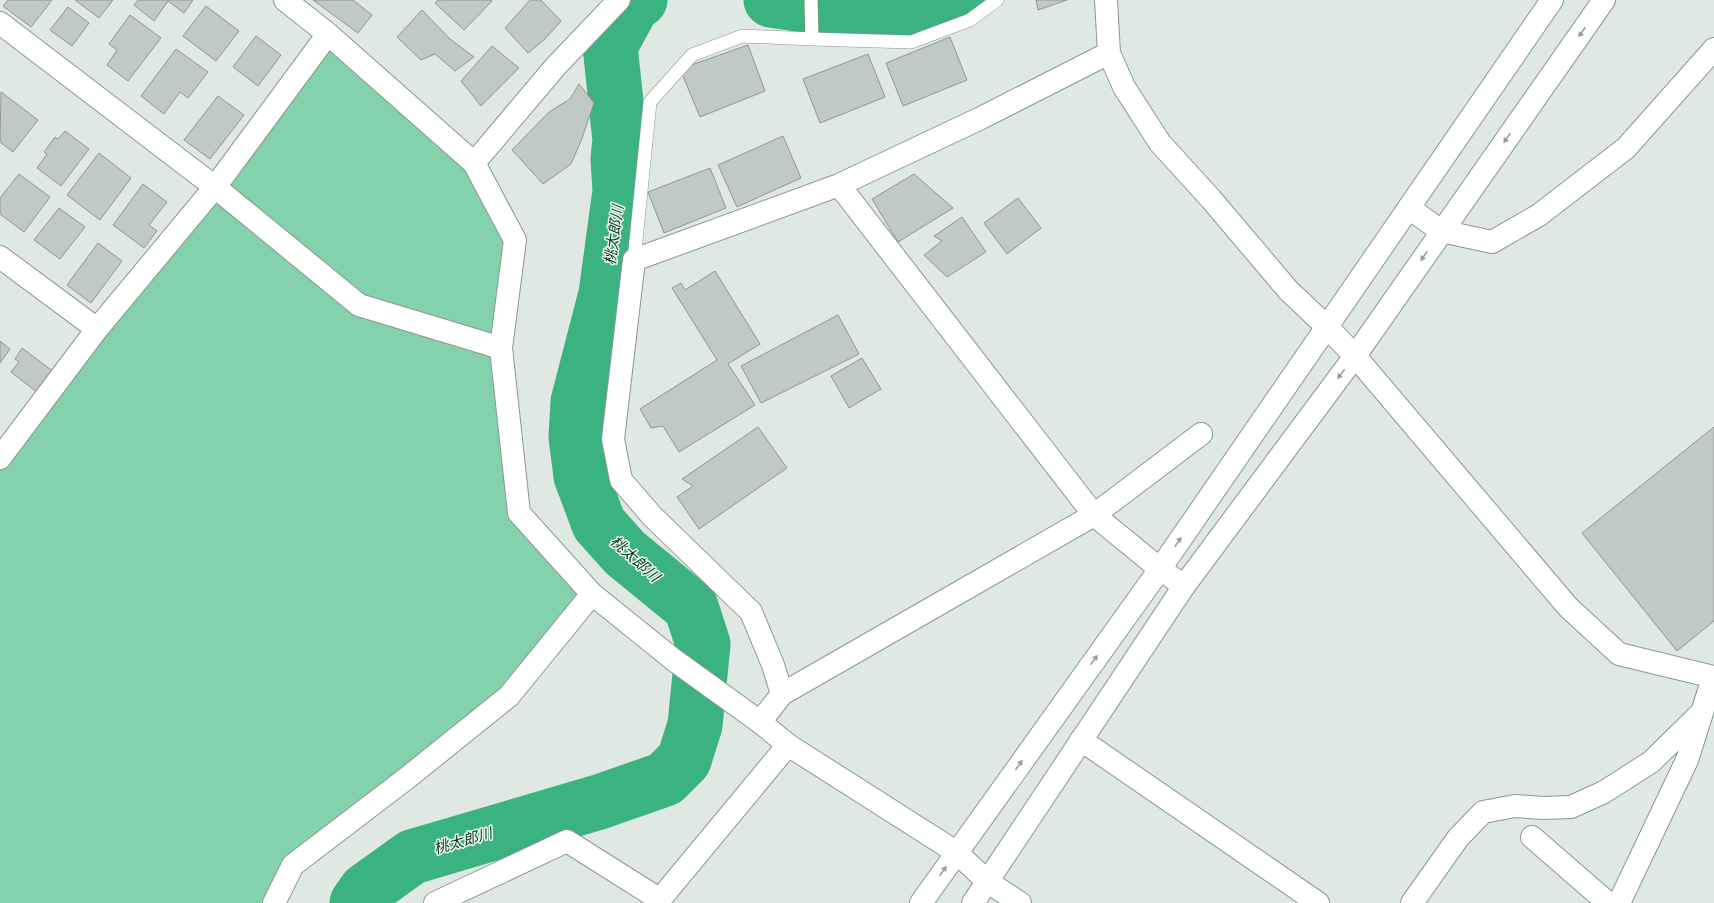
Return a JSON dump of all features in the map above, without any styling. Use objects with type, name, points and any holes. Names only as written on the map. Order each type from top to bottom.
[{"type":"street","points":[[285,0],[328,34],[474,163],[515,240],[500,348],[519,513],[592,594],[674,660],[760,722],[788,745],[956,852],[988,882],[1020,903]]},
{"type":"street","points":[[474,163],[556,66],[619,0]]},
{"type":"street","points":[[1106,0],[1109,53],[1124,88],[1160,143],[1211,199],[1288,290],[1355,356],[1568,607],[1619,654],[1714,677],[1687,760],[1619,903]]},
{"type":"street","points":[[921,903],[1160,568],[1552,0]]},
{"type":"street","points":[[973,903],[1184,586],[1355,356],[1604,0]]},
{"type":"street","points":[[0,23],[215,187],[359,305],[500,348]]},
{"type":"street","points":[[0,458],[97,329],[215,187],[328,34]]},
{"type":"street","points":[[1409,208],[1441,231],[1492,242],[1539,215],[1626,148],[1714,49]]},
{"type":"street","points":[[782,694],[773,665],[752,612],[652,516],[621,480],[613,439],[634,260],[839,186],[980,118],[1109,53]]},
{"type":"street","points":[[839,186],[1094,515],[1184,586]]},
{"type":"street","points":[[0,257],[97,329]]},
{"type":"street","points":[[760,722],[782,694],[1094,515],[1201,434]]},
{"type":"street","points":[[274,903],[293,866],[407,778],[509,696],[592,594]]},
{"type":"street","points":[[1412,903],[1458,838],[1483,812],[1515,806],[1543,808],[1571,806],[1604,792],[1651,762],[1702,712]]},
{"type":"street","points":[[1081,740],[1318,903]]},
{"type":"street","points":[[435,903],[567,841],[658,901],[788,745]]},
{"type":"street","points":[[1532,837],[1608,903]]},
{"type":"lane","points":[[811,0],[812,39]]},
{"type":"lane","points":[[634,260],[650,102],[692,55],[742,36],[911,42],[970,20],[997,0]]},
{"type":"green space","points":[[328,34],[474,163],[515,240],[501,348],[519,513],[592,594],[509,696],[293,865],[274,903],[0,903],[0,459]]},
{"type":"building","points":[[8,0],[52,0],[31,27],[3,6]]},
{"type":"building","points":[[75,0],[113,0],[99,18]]},
{"type":"building","points":[[138,0],[193,0],[184,13],[168,1],[154,21],[134,5]]},
{"type":"building","points":[[313,0],[353,0],[372,15],[358,33]]},
{"type":"building","points":[[438,0],[492,1],[464,30],[435,3]]},
{"type":"building","points":[[530,0],[541,0],[561,21],[545,39],[528,53],[505,28]]},
{"type":"building","points":[[1036,0],[1067,0],[1038,10]]},
{"type":"building","points":[[206,6],[239,31],[216,61],[183,36]]},
{"type":"building","points":[[68,7],[89,23],[72,46],[50,30]]},
{"type":"building","points":[[422,10],[450,39],[474,57],[455,71],[435,54],[421,60],[397,37]]},
{"type":"building","points":[[130,15],[161,38],[128,81],[107,65],[117,50],[109,44]]},
{"type":"building","points":[[256,36],[281,55],[258,86],[233,67]]},
{"type":"building","points":[[950,37],[967,80],[903,106],[886,63]]},
{"type":"building","points":[[748,45],[765,91],[700,117],[680,69]]},
{"type":"building","points":[[492,46],[519,68],[481,106],[461,81]]},
{"type":"building","points":[[176,49],[208,72],[188,98],[180,92],[164,114],[141,96]]},
{"type":"building","points":[[868,54],[885,97],[820,123],[803,79]]},
{"type":"building","points":[[579,84],[594,103],[581,141],[571,164],[543,184],[512,150],[549,112],[570,99]]},
{"type":"building","points":[[1,92],[38,120],[13,152],[0,142]]},
{"type":"building","points":[[218,96],[244,115],[210,159],[184,140]]},
{"type":"building","points":[[65,131],[89,149],[61,186],[37,168],[47,154],[44,152],[55,137],[58,139]]},
{"type":"building","points":[[783,136],[801,178],[737,207],[718,165]]},
{"type":"building","points":[[99,153],[131,178],[100,220],[67,195]]},
{"type":"building","points":[[710,168],[726,208],[664,233],[648,192]]},
{"type":"building","points":[[19,174],[50,197],[24,232],[0,214],[0,198]]},
{"type":"building","points":[[914,174],[953,208],[898,242],[872,199]]},
{"type":"building","points":[[143,184],[167,202],[149,225],[157,231],[144,248],[113,225]]},
{"type":"building","points":[[1018,198],[1041,228],[1007,254],[984,223]]},
{"type":"building","points":[[59,208],[85,227],[60,259],[34,240]]},
{"type":"building","points":[[962,217],[986,252],[947,277],[924,255],[942,241],[934,236]]},
{"type":"building","points":[[98,243],[122,261],[91,303],[67,285]]},
{"type":"building","points":[[715,271],[760,344],[728,364],[755,405],[679,452],[663,426],[651,428],[640,409],[717,360],[672,288],[681,283],[685,290]]},
{"type":"building","points":[[838,315],[859,354],[761,403],[741,366]]},
{"type":"building","points":[[0,341],[10,349],[0,363]]},
{"type":"building","points":[[22,348],[54,372],[38,393],[11,372],[19,362],[15,359]]},
{"type":"building","points":[[862,358],[881,389],[849,408],[831,376]]},
{"type":"building","points":[[758,427],[787,468],[699,529],[677,497],[693,486],[682,479]]},
{"type":"building","points":[[1714,427],[1714,621],[1677,651],[1582,533]]},
{"type":"waterway","name":"桃太郎川","points":[[357,903],[366,890],[412,857],[599,802],[665,779],[684,760],[695,725],[703,644],[691,607],[625,553],[599,524],[581,476],[576,437],[578,402],[606,294],[620,191],[618,159],[620,140],[610,46],[634,2],[640,0]]},
{"type":"waterway","name":"桃太郎川","points":[[771,0],[884,17],[958,0]]}]
